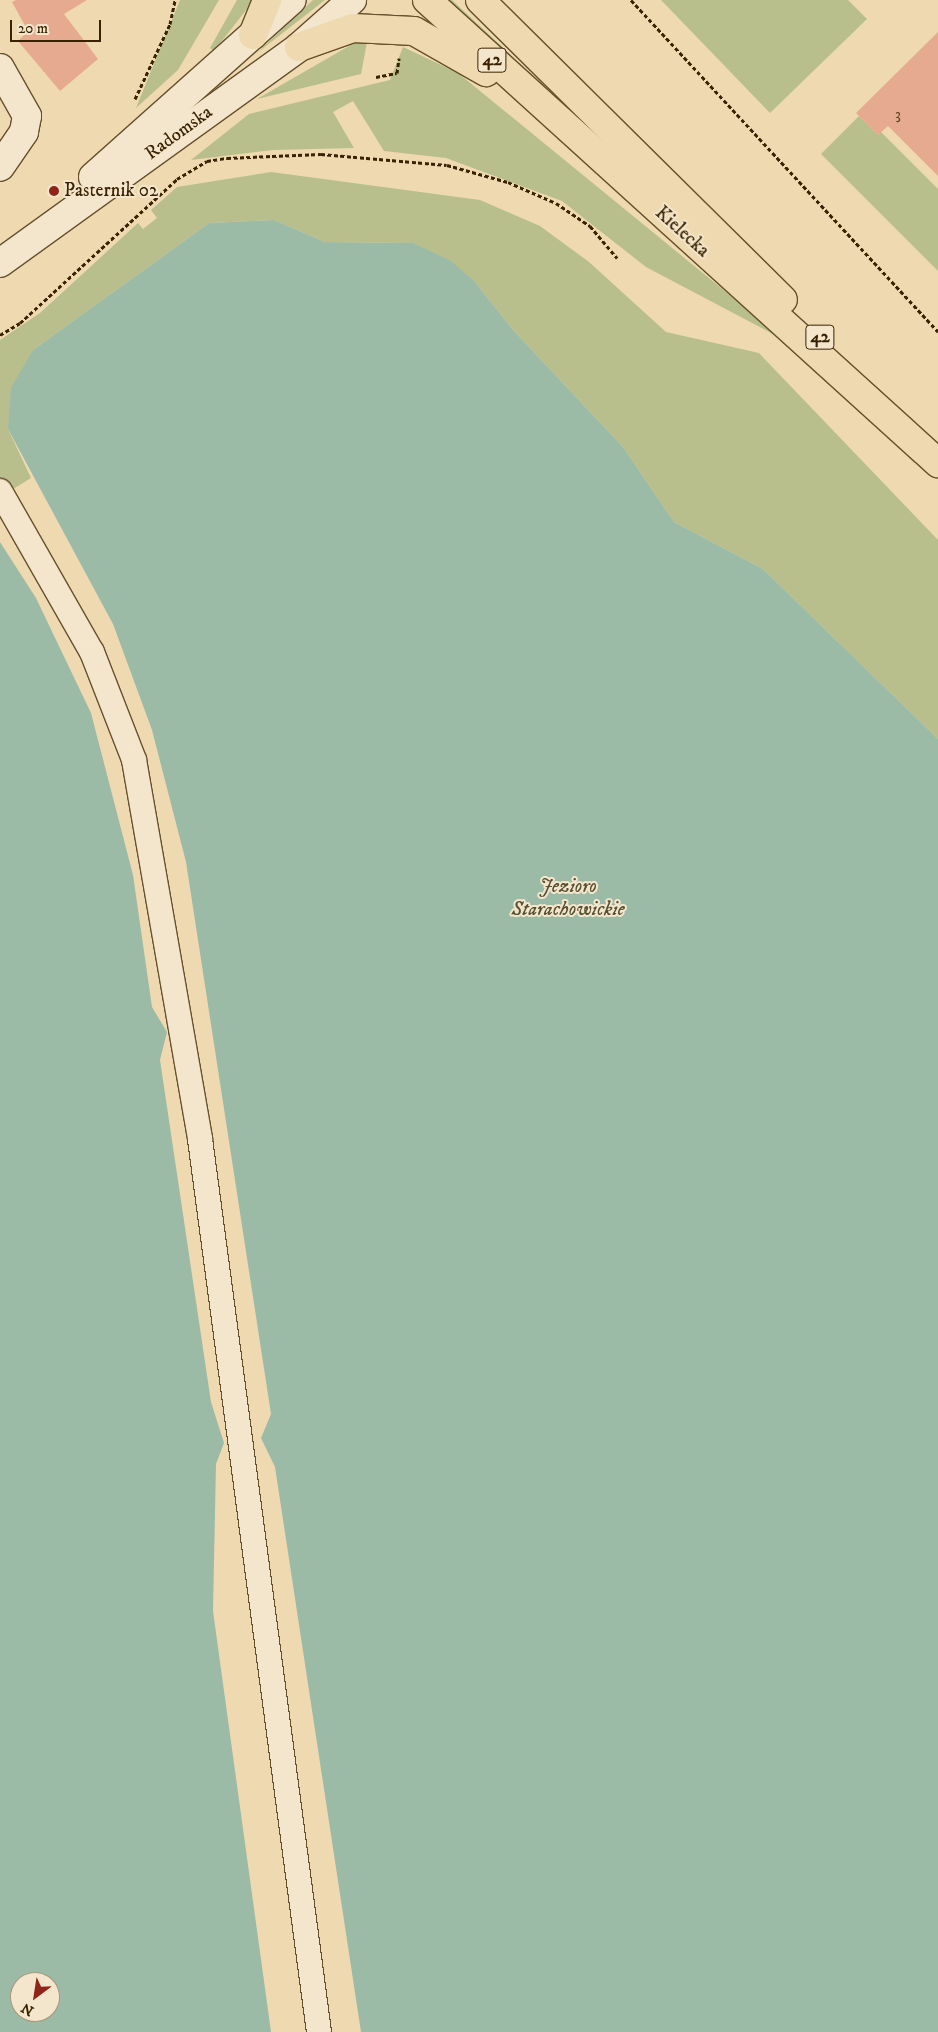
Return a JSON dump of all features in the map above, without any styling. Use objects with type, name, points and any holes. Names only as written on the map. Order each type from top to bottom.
[{"type":"main road","points":[[253,35],[267,0]]},
{"type":"main road","name":"Kielecka","points":[[427,0],[938,463]]},
{"type":"main road","name":"Kielecka","points":[[480,0],[938,454]]},
{"type":"main road","points":[[504,0],[525,44]]},
{"type":"main road","points":[[299,47],[353,28],[414,31],[460,54],[558,120]]},
{"type":"street","name":"Radomska","points":[[1,262],[292,0]]},
{"type":"street","name":"Radomska","points":[[1,262],[299,47],[352,0]]},
{"type":"street","points":[[0,68],[27,116],[24,132],[0,167]]},
{"type":"street","points":[[0,491],[92,652],[134,760],[200,1139],[319,2032]]},
{"type":"path","points":[[130,109],[170,24],[174,0]]},
{"type":"path","points":[[630,0],[938,332]]},
{"type":"path","points":[[376,77],[397,73],[400,50]]},
{"type":"path","points":[[0,335],[20,324],[177,179],[207,161],[227,158],[322,154],[447,165],[508,182],[556,204],[590,226],[617,258]]},
{"type":"green space","points":[[180,0],[219,0],[178,70],[136,108]]},
{"type":"green space","points":[[237,0],[254,0],[214,51],[210,48]]},
{"type":"green space","points":[[313,0],[325,0],[257,53]]},
{"type":"green space","points":[[439,0],[452,0],[607,145]]},
{"type":"green space","points":[[661,0],[848,0],[867,19],[770,113]]},
{"type":"green space","points":[[356,42],[367,42],[361,74],[257,99]]},
{"type":"green space","points":[[403,47],[458,73],[786,341],[646,267],[562,201],[446,158],[384,151],[353,101],[333,112],[354,148],[273,150],[191,160],[249,114],[390,80]]},
{"type":"green space","points":[[859,116],[878,135],[881,132],[938,189],[938,271],[821,154]]},
{"type":"green space","points":[[271,172],[480,200],[540,226],[589,262],[666,332],[759,353],[938,540],[938,739],[763,569],[674,522],[623,447],[513,330],[475,282],[413,243],[325,242],[274,220],[209,223],[33,350],[8,429],[31,478],[0,497],[0,340],[40,313],[138,223],[143,229],[157,218],[151,210],[177,187]]},
{"type":"water","name":"Jezioro Starachowickie","points":[[274,220],[325,242],[413,243],[451,261],[475,282],[513,330],[623,447],[674,522],[763,569],[938,739],[938,2032],[361,2032],[275,1467],[261,1438],[271,1414],[186,862],[152,730],[113,624],[8,429],[11,388],[33,350],[209,223]]},
{"type":"water","points":[[0,542],[36,598],[91,713],[133,875],[152,1007],[167,1032],[160,1060],[211,1402],[224,1443],[216,1464],[213,1611],[271,2032],[0,2032]]},
{"type":"building","points":[[16,0],[87,0],[64,14],[98,59],[60,91],[18,41],[28,31],[12,2]]},
{"type":"building","points":[[938,32],[938,176],[888,126],[878,135],[856,113]]},
{"type":"place","name":"Pasternik 02","points":[[54,191]]}]
